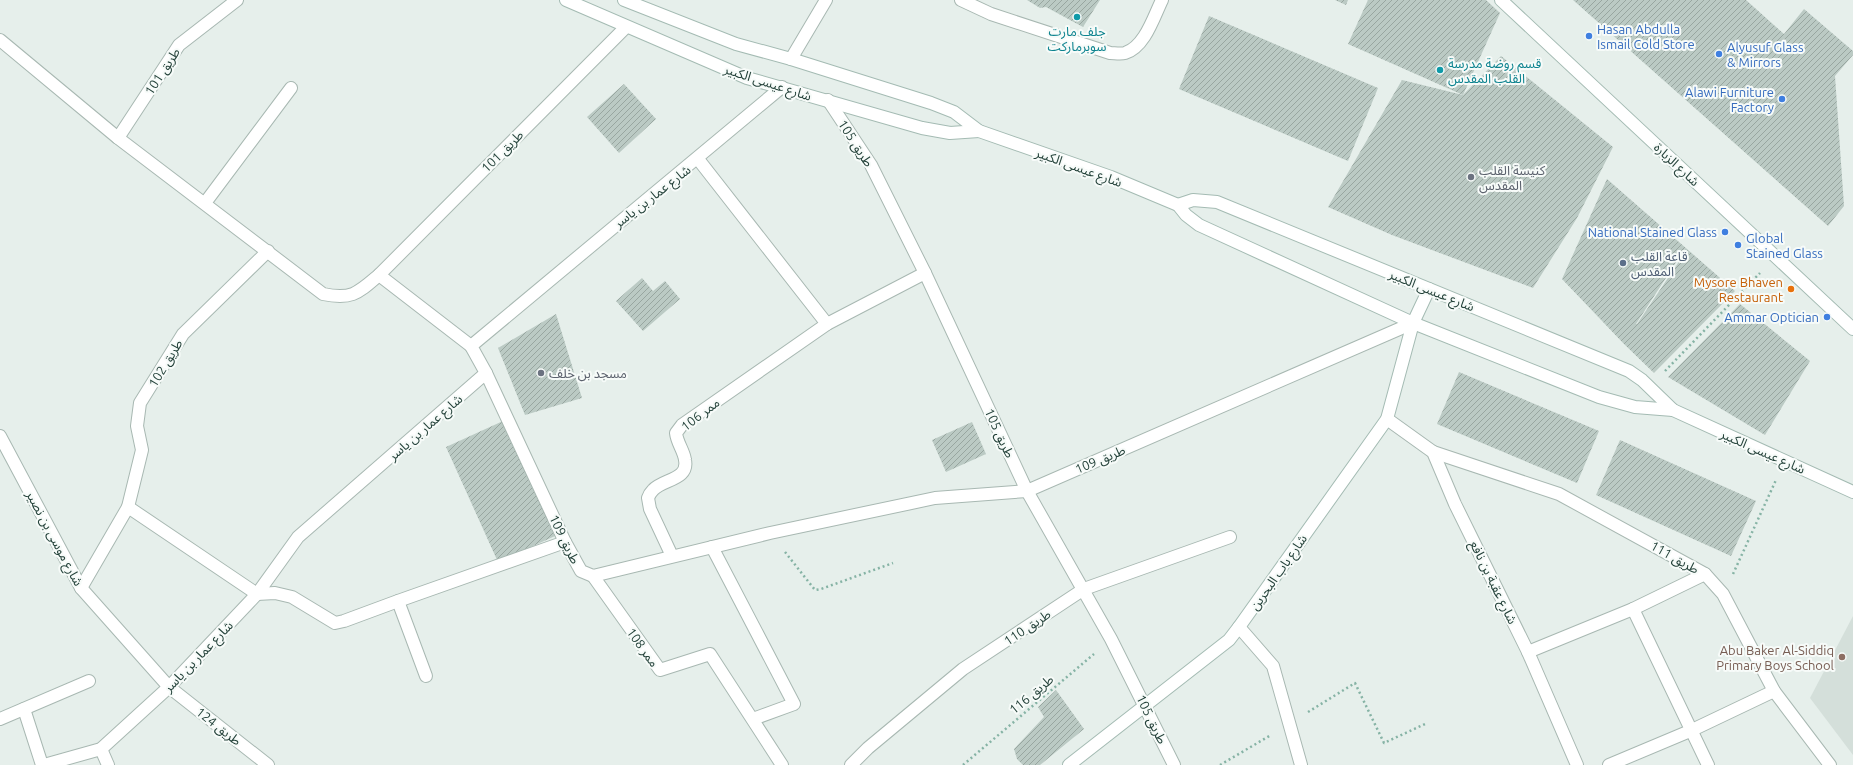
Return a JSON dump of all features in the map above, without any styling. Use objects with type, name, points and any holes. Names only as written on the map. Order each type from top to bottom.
[{"type":"street","name":"طريق 101","points":[[118,138],[179,45],[237,0]]},
{"type":"street","name":"شارع عيسى الكبير","points":[[566,0],[747,78],[922,128],[950,132],[979,132],[1110,177],[1178,205],[1186,215],[1199,225],[1413,323],[1609,401],[1635,407],[1673,410]]},
{"type":"street","name":"شارع عيسى الكبير","points":[[624,0],[736,44],[791,59],[931,103],[954,112],[979,132]]},
{"type":"street","points":[[791,59],[826,0]]},
{"type":"street","points":[[960,0],[991,14],[1032,28],[1110,53],[1118,53],[1125,52],[1130,49],[1144,36],[1162,0]]},
{"type":"street","name":"شارع الزبارة","points":[[1501,0],[1853,329]]},
{"type":"street","name":"طريق 101","points":[[0,40],[118,138],[323,294],[340,297],[360,292],[626,27]]},
{"type":"street","name":"شارع عمار بن ياسر","points":[[471,346],[615,225],[698,159],[782,87]]},
{"type":"street","points":[[205,203],[291,88]]},
{"type":"street","name":"طريق 105","points":[[828,100],[871,166],[925,273],[1026,491],[1084,589],[1111,639],[1174,765]]},
{"type":"street","points":[[698,159],[826,324]]},
{"type":"street","name":"شارع عيسى الكبير","points":[[1178,205],[1193,200],[1216,202],[1629,371],[1673,410],[1853,492]]},
{"type":"street","name":"طريق 102","points":[[81,588],[128,507],[142,450],[137,426],[140,403],[182,334],[268,251]]},
{"type":"street","name":"ممر 106","points":[[672,556],[650,509],[648,498],[653,489],[681,474],[685,468],[685,460],[677,442],[676,433],[682,425],[826,324],[925,273]]},
{"type":"street","points":[[378,275],[471,346],[486,373]]},
{"type":"street","name":"شارع باب البحرين","points":[[1068,765],[1229,640],[1239,627],[1387,419],[1413,323],[1429,289]]},
{"type":"street","name":"طريق 109","points":[[486,373],[581,572],[593,576],[770,533],[935,498],[1026,491],[1413,323]]},
{"type":"street","name":"شارع عمار بن ياسر","points":[[43,765],[101,749],[169,687],[257,594],[298,537],[486,373]]},
{"type":"street","points":[[1387,419],[1433,452]]},
{"type":"street","name":"شارع موسى بن نصير","points":[[0,436],[81,588],[169,687]]},
{"type":"street","name":"طريق 111","points":[[1433,452],[1559,494],[1705,574],[1723,594],[1774,691],[1830,765]]},
{"type":"street","name":"شارع عقبة بن نافع","points":[[1433,452],[1455,504],[1528,652],[1577,765]]},
{"type":"street","points":[[128,507],[257,594],[275,593],[292,597],[335,623],[566,542]]},
{"type":"street","name":"طريق 110","points":[[851,765],[868,748],[963,669],[1084,589],[1230,537]]},
{"type":"street","points":[[712,547],[794,704],[753,719]]},
{"type":"street","points":[[1528,652],[1634,609],[1705,574]]},
{"type":"street","name":"ممر 108","points":[[593,576],[660,670],[710,654],[782,765]]},
{"type":"street","points":[[398,601],[426,676]]},
{"type":"street","points":[[1634,609],[1690,731],[1708,765]]},
{"type":"street","points":[[1239,627],[1273,666],[1301,765]]},
{"type":"street","points":[[0,719],[89,681]]},
{"type":"street","name":"طريق 124","points":[[169,687],[268,765]]},
{"type":"street","points":[[1609,765],[1690,731],[1774,691]]},
{"type":"street","points":[[24,709],[43,765]]},
{"type":"street","points":[[101,749],[108,765]]},
{"type":"path","points":[[1649,388],[1776,256]]},
{"type":"path","points":[[1723,594],[1785,461]]},
{"type":"path","points":[[770,533],[815,590],[893,563]]},
{"type":"path","name":"طريق 116","points":[[963,765],[1111,639]]},
{"type":"path","points":[[1220,765],[1355,683],[1384,743],[1425,724]]},
{"type":"shaded area","name":"Abu Baker Al-Siddiq Primary Boys School","points":[[1853,616],[1853,755],[1810,698]]},
{"type":"building","name":"جلف مارت سوبرماركت","points":[[1027,0],[1100,0],[1083,27],[1046,7],[1040,8]]},
{"type":"building","points":[[1335,0],[1348,0],[1346,5]]},
{"type":"building","name":"قسم روضة مدرسة القلب المقدس","points":[[1368,0],[1486,0],[1500,13],[1463,95],[1348,44]]},
{"type":"building","points":[[1573,0],[1746,0],[1784,34],[1804,9],[1853,51],[1853,55],[1835,76],[1844,206],[1828,226]]},
{"type":"building","points":[[1209,16],[1378,88],[1348,161],[1179,89]]},
{"type":"building","name":"كنيسة القلب المقدس","points":[[1501,56],[1613,147],[1577,218],[1533,288],[1392,235],[1328,207],[1402,80],[1463,95]]},
{"type":"building","points":[[624,84],[656,119],[619,153],[587,117]]},
{"type":"building","name":"قاعة القلب المقدس","points":[[1607,179],[1686,248],[1735,291],[1654,373],[1562,279]],"holes":[[[1686,248],[1678,263],[1637,324],[1636,324]]]},
{"type":"building","points":[[642,278],[653,291],[665,281],[680,299],[643,331],[616,301]]},
{"type":"building","points":[[1740,304],[1810,361],[1765,435],[1668,377]]},
{"type":"building","name":"مسجد بن خلف","points":[[556,314],[582,398],[525,415],[498,348]]},
{"type":"building","points":[[1459,372],[1599,431],[1577,483],[1437,424]]},
{"type":"building","points":[[503,421],[555,536],[498,562],[446,447]]},
{"type":"building","points":[[972,422],[986,454],[946,472],[932,440]]},
{"type":"building","points":[[1620,440],[1756,501],[1731,556],[1596,495]]},
{"type":"building","points":[[1056,690],[1084,729],[1040,765],[1023,765],[1017,759],[1014,749],[1044,717],[1038,707]]},
{"type":"place","name":"جلف مارت سوبرماركت","points":[[1077,17]]},
{"type":"place","name":"Hasan Abdulla Ismail Cold Store","points":[[1589,36]]},
{"type":"place","name":"Alyusuf Glass & Mirrors","points":[[1719,54]]},
{"type":"place","name":"قسم روضة مدرسة القلب المقدس","points":[[1440,70]]},
{"type":"place","name":"Alawi Furniture Factory","points":[[1782,99]]},
{"type":"place","name":"كنيسة القلب المقدس","points":[[1471,177]]},
{"type":"place","name":"National Stained Glass","points":[[1725,232]]},
{"type":"place","name":"Global Stained Glass","points":[[1738,245]]},
{"type":"place","name":"قاعة القلب المقدس","points":[[1623,263]]},
{"type":"place","name":"Mysore Bhaven Restaurant","points":[[1791,289]]},
{"type":"place","name":"Ammar Optician","points":[[1827,317]]},
{"type":"place","name":"مسجد بن خلف","points":[[541,373]]},
{"type":"place","name":"Abu Baker Al-Siddiq Primary Boys School","points":[[1842,657]]}]
